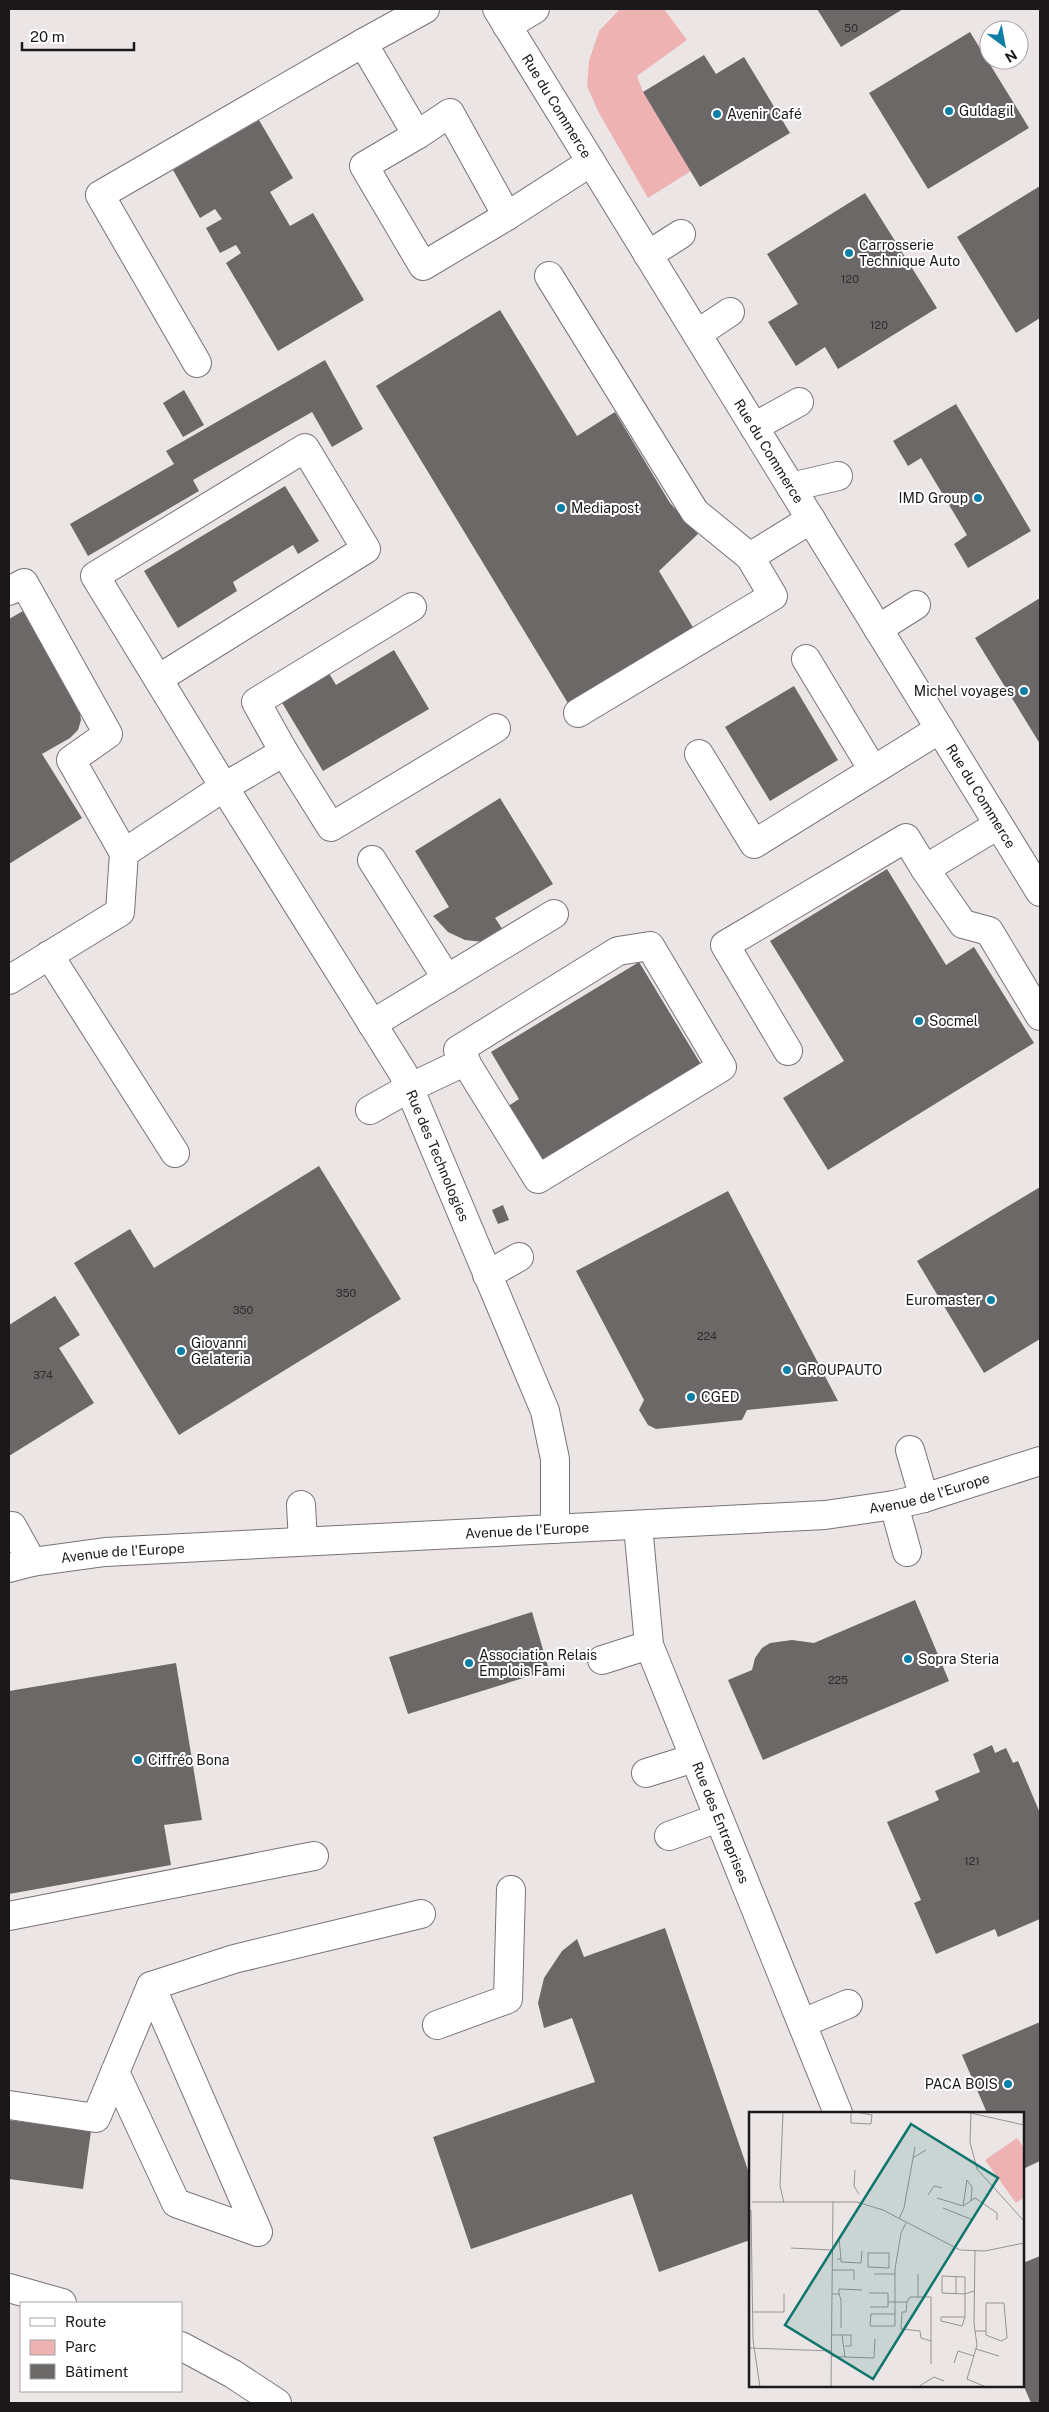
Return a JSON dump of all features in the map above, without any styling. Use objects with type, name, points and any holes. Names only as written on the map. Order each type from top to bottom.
[{"type":"street","points":[[197,363],[100,195],[425,9]]},
{"type":"street","points":[[502,17],[535,9]]},
{"type":"street","name":"Rue du Commerce","points":[[502,17],[1040,892]]},
{"type":"street","points":[[363,43],[417,135]]},
{"type":"street","points":[[507,216],[450,114],[364,166],[423,266],[507,216],[591,162]]},
{"type":"street","points":[[648,255],[681,234]]},
{"type":"street","points":[[550,276],[696,512],[750,557],[773,596],[578,713]]},
{"type":"street","points":[[697,334],[730,312]]},
{"type":"street","points":[[754,427],[799,402]]},
{"type":"street","name":"Rue des Technologies","points":[[158,679],[366,549],[305,448],[95,576],[224,787],[403,1073],[545,1411],[555,1459],[555,1529]]},
{"type":"street","points":[[791,487],[838,476]]},
{"type":"street","points":[[750,557],[811,519]]},
{"type":"street","points":[[9,591],[24,583],[108,734],[71,760],[124,853],[120,912],[9,980]]},
{"type":"street","points":[[878,629],[916,605]]},
{"type":"street","points":[[412,607],[256,702],[284,752],[331,827],[496,728]]},
{"type":"street","points":[[806,659],[873,770]]},
{"type":"street","points":[[699,754],[754,844],[940,729]]},
{"type":"street","points":[[124,853],[224,787],[284,752]]},
{"type":"street","points":[[925,869],[998,825]]},
{"type":"street","points":[[788,1052],[725,945],[906,838],[963,924],[989,931],[1040,1016]]},
{"type":"street","points":[[372,860],[447,979]]},
{"type":"street","points":[[372,1024],[554,914]]},
{"type":"street","points":[[650,946],[722,1067],[538,1179],[466,1061],[458,1050],[467,1044],[618,951],[650,946]]},
{"type":"street","points":[[49,955],[175,1152]]},
{"type":"street","points":[[370,1110],[409,1088],[466,1061]]},
{"type":"street","points":[[488,1274],[519,1257]]},
{"type":"street","points":[[910,1450],[924,1498]]},
{"type":"street","name":"Avenue de l'Europe","points":[[20,1565],[105,1552],[783,1518],[894,1505],[924,1498],[1040,1461]]},
{"type":"street","points":[[301,1505],[302,1541]]},
{"type":"street","points":[[894,1505],[907,1552]]},
{"type":"street","name":"Rue des Entreprises","points":[[638,1525],[649,1645],[838,2112]]},
{"type":"street","points":[[12,1526],[20,1565]]},
{"type":"street","points":[[602,1660],[649,1645]]},
{"type":"street","points":[[646,1773],[694,1758]]},
{"type":"street","points":[[669,1836],[718,1818]]},
{"type":"street","points":[[9,1916],[314,1856]]},
{"type":"street","points":[[437,2025],[508,1998],[511,1890]]},
{"type":"street","points":[[150,1986],[234,1959],[421,1914]]},
{"type":"street","points":[[9,2105],[96,2118],[150,1986]]},
{"type":"street","points":[[115,2072],[176,2203],[258,2232],[150,1986]]},
{"type":"street","points":[[803,2023],[848,2004]]},
{"type":"street","points":[[9,2288],[58,2302]]},
{"type":"street","points":[[182,2347],[232,2374],[277,2403]]},
{"type":"green space","points":[[620,9],[664,9],[687,40],[637,76],[643,92],[691,171],[648,198],[599,113],[587,86],[589,61],[599,31]]},
{"type":"building","points":[[817,9],[903,9],[841,47]]},
{"type":"building","name":"Guldagil","points":[[970,32],[979,47],[979,70],[993,70],[1029,128],[928,189],[869,93]]},
{"type":"building","points":[[704,55],[716,74],[744,57],[790,133],[700,187],[643,92]]},
{"type":"building","points":[[259,120],[293,178],[270,192],[290,226],[313,213],[364,300],[278,351],[226,263],[241,253],[236,245],[220,253],[206,228],[222,219],[215,209],[200,218],[173,170]]},
{"type":"building","points":[[1040,186],[1040,318],[1016,333],[957,237]]},
{"type":"building","points":[[865,193],[937,308],[838,369],[825,347],[796,366],[768,322],[798,304],[767,254]]},
{"type":"building","name":"Mediapost","points":[[500,310],[577,436],[615,412],[670,503],[698,534],[659,571],[694,629],[569,705],[376,386]]},
{"type":"building","points":[[325,360],[363,429],[332,447],[312,412],[193,480],[199,491],[88,556],[70,524],[174,464],[166,451]]},
{"type":"building","points":[[184,390],[204,425],[183,437],[163,403]]},
{"type":"building","name":"IMD Group","points":[[956,404],[1031,531],[968,568],[954,544],[967,535],[921,458],[908,466],[893,441]]},
{"type":"building","points":[[285,486],[319,541],[298,554],[293,545],[233,582],[237,591],[178,628],[144,571]]},
{"type":"building","name":"Michel voyages","points":[[1040,598],[1040,744],[975,638]]},
{"type":"building","points":[[23,611],[78,701],[81,720],[78,730],[70,738],[42,754],[82,818],[9,864],[9,619]]},
{"type":"building","points":[[394,650],[429,709],[323,771],[281,701],[329,673],[336,685]]},
{"type":"building","points":[[794,686],[838,760],[770,801],[725,727]]},
{"type":"building","points":[[500,798],[553,884],[495,918],[505,933],[483,942],[465,940],[448,932],[433,916],[449,907],[415,851]]},
{"type":"building","name":"Socmel","points":[[887,869],[946,965],[974,947],[1034,1043],[828,1170],[783,1098],[844,1061],[770,941]]},
{"type":"building","points":[[639,962],[705,1071],[545,1168],[507,1107],[519,1099],[491,1052]]},
{"type":"building","points":[[319,1166],[401,1299],[179,1435],[74,1263],[130,1229],[154,1268]]},
{"type":"building","name":"Euromaster","points":[[1040,1187],[1040,1339],[984,1373],[917,1261]]},
{"type":"building","points":[[728,1191],[838,1401],[747,1410],[742,1420],[656,1429],[648,1425],[639,1410],[644,1400],[576,1271]]},
{"type":"building","points":[[503,1205],[509,1220],[498,1224],[492,1210]]},
{"type":"building","points":[[55,1296],[80,1335],[59,1348],[94,1403],[9,1456],[9,1325]]},
{"type":"building","points":[[915,1600],[949,1681],[763,1760],[728,1680],[752,1670],[755,1658],[762,1648],[770,1643],[792,1640],[814,1643]]},
{"type":"building","name":"Association Relais Emplois Fami","points":[[532,1612],[549,1670],[408,1714],[389,1657]]},
{"type":"building","points":[[176,1663],[202,1820],[164,1825],[171,1865],[9,1894],[9,1691]]},
{"type":"building","points":[[992,1745],[995,1753],[1006,1748],[1013,1763],[1018,1761],[1040,1813],[1040,1919],[998,1937],[995,1929],[936,1954],[914,1903],[921,1900],[887,1822],[939,1800],[935,1791],[980,1772],[973,1754]]},
{"type":"building","points":[[665,1928],[749,2173],[749,2240],[659,2272],[632,2194],[471,2249],[433,2137],[595,2082],[572,2018],[544,2028],[538,2003],[544,1978],[562,1951],[577,1939],[584,1957]]},
{"type":"building","name":"PACA BOIS","points":[[1040,2022],[1040,2161],[1024,2169],[1024,2112],[987,2112],[962,2055]]},
{"type":"building","points":[[9,2120],[91,2131],[83,2189],[9,2179]]},
{"type":"building","points":[[1040,2256],[1040,2403],[1031,2403],[1024,2386],[1024,2263]]},
{"type":"place","name":"Guldagil","points":[[949,111]]},
{"type":"place","name":"Avenir Café","points":[[717,114]]},
{"type":"place","name":"Carrosserie Technique Auto","points":[[849,253]]},
{"type":"place","name":"IMD Group","points":[[978,498]]},
{"type":"place","name":"Mediapost","points":[[561,508]]},
{"type":"place","name":"Michel voyages","points":[[1024,691]]},
{"type":"place","name":"Socmel","points":[[919,1021]]},
{"type":"place","name":"Euromaster","points":[[991,1300]]},
{"type":"place","name":"Giovanni Gelateria","points":[[181,1351]]},
{"type":"place","name":"GROUPAUTO","points":[[787,1370]]},
{"type":"place","name":"CGED","points":[[691,1397]]},
{"type":"place","name":"Sopra Steria","points":[[908,1659]]},
{"type":"place","name":"Association Relais Emplois Fami","points":[[469,1663]]},
{"type":"place","name":"Ciffréo Bona","points":[[138,1760]]},
{"type":"place","name":"PACA BOIS","points":[[1008,2084]]}]
